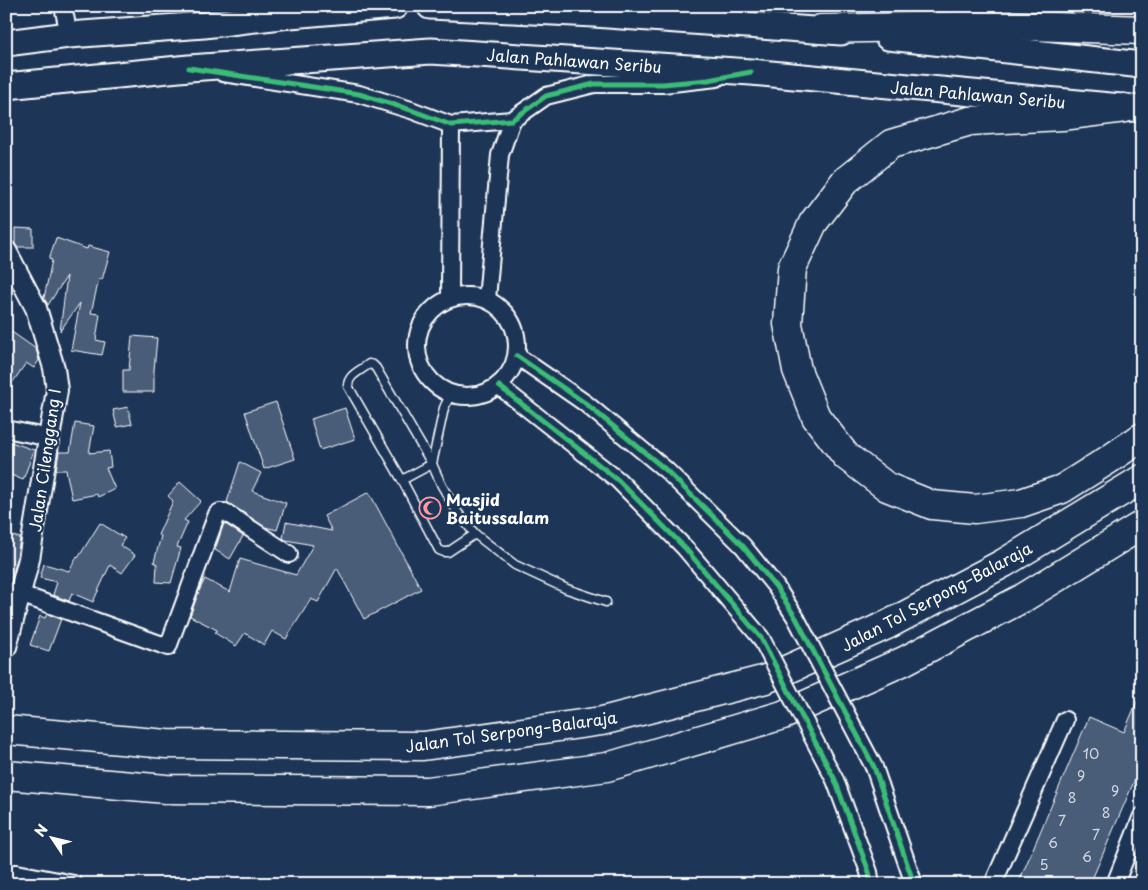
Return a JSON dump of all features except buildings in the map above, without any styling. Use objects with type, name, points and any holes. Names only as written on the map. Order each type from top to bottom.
[{"type":"highway","points":[[821,29],[1003,25],[1142,30]]},
{"type":"highway","points":[[1133,109],[1062,116],[970,121],[891,144],[845,181],[813,224],[792,268],[788,324],[796,370],[816,418],[846,456],[887,487],[932,504],[975,509],[1022,503],[1062,489],[1142,436]]},
{"type":"highway","name":"Jalan Tol Serpong–Balaraja","points":[[6,730],[167,744],[423,746],[602,722],[766,679],[888,625],[1004,563],[1142,479]]},
{"type":"highway","points":[[6,775],[166,788],[428,791],[607,767],[782,715],[904,661],[1023,598],[1142,526]]},
{"type":"main road","points":[[6,43],[68,35],[204,25],[289,11],[395,6]]},
{"type":"main road","points":[[430,6],[594,14],[821,29],[1142,65]]},
{"type":"main road","name":"Jalan Pahlawan Seribu","points":[[6,86],[189,68],[431,51],[751,72],[1133,109]]},
{"type":"street","points":[[63,6],[68,35]]},
{"type":"street","points":[[189,68],[359,94],[451,125],[512,120],[546,96],[594,84],[663,84],[708,80],[751,72]]},
{"type":"street","points":[[487,299],[500,155],[512,120]]},
{"type":"street","points":[[450,298],[451,125]]},
{"type":"street","name":"Jalan Cilenggang I","points":[[6,251],[36,308],[54,368],[57,390],[29,559],[13,593],[6,646]]},
{"type":"street","points":[[475,296],[487,299],[502,308],[512,322],[518,339],[517,356],[510,373],[499,386],[483,394],[466,397],[450,395],[434,385],[423,371],[417,355],[418,337],[424,320],[435,307],[450,298],[475,296]]},
{"type":"street","points":[[517,356],[586,403],[666,470],[743,546],[776,586],[796,618],[874,768],[914,884]]},
{"type":"street","points":[[499,386],[618,480],[685,548],[761,638],[835,780],[869,872],[871,884]]},
{"type":"street","points":[[6,429],[50,438]]},
{"type":"street","points":[[13,593],[168,647],[217,514],[225,512],[289,554]]},
{"type":"street","points":[[993,884],[1065,720]]},
{"type":"street","points":[[1115,884],[1142,816]]},
{"type":"street","points":[[12,873],[74,884]]},
{"type":"lane","points":[[476,534],[448,552],[439,550],[402,480],[348,386],[350,378],[369,364],[376,368],[458,513],[476,534],[515,565],[567,589],[606,602]]},
{"type":"lane","points":[[402,480],[432,464],[444,408],[450,395]]},
{"type":"lane","points":[[12,873],[38,884]]},
{"type":"cycle path","points":[[189,68],[359,94],[451,125],[512,120],[546,96],[594,84],[663,84],[708,80],[751,72]]},
{"type":"cycle path","points":[[517,356],[585,403],[666,470],[743,546],[776,587],[796,618],[874,767],[914,884]]},
{"type":"cycle path","points":[[499,386],[618,480],[685,548],[761,638],[835,780],[869,872],[871,884]]},
{"type":"place","name":"Masjid Baitussalam","points":[[430,508]]}]
